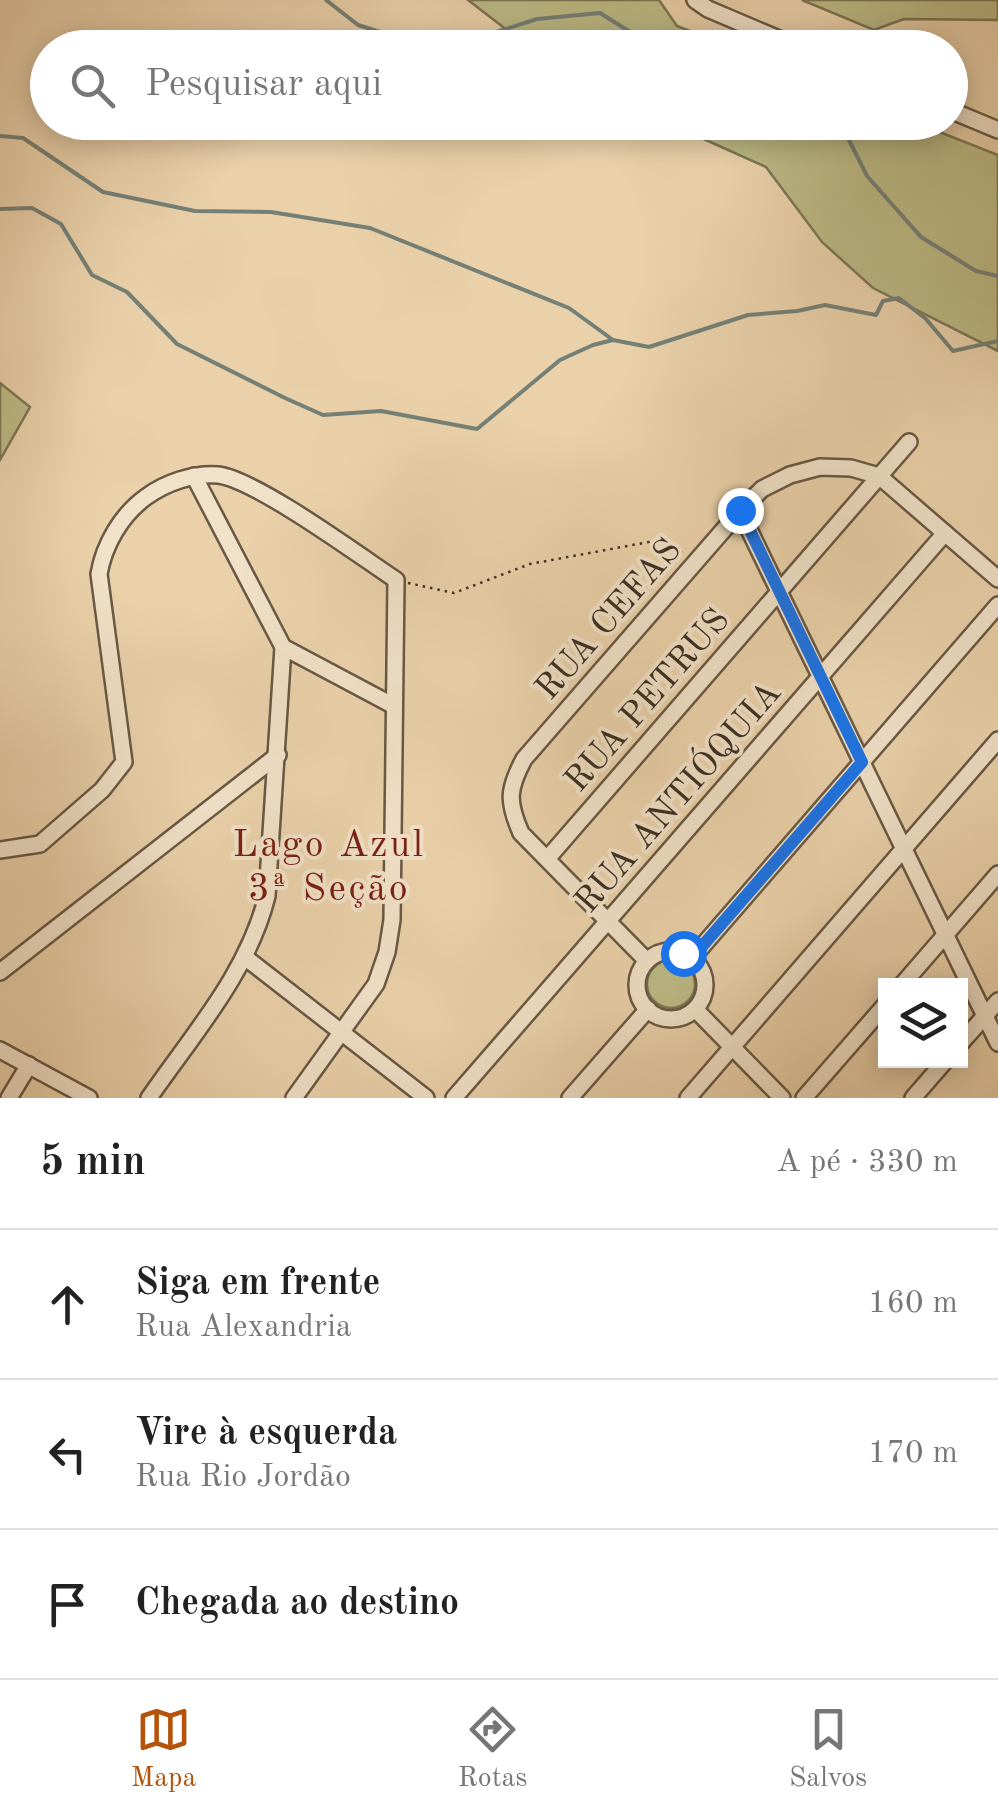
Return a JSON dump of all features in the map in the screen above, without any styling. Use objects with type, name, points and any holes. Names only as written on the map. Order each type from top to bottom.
[{"type":"street","points":[[696,0],[708,10],[756,30]]},
{"type":"street","points":[[968,118],[998,130]]},
{"type":"street","name":"RUA PETRUS","points":[[547,859],[908,442]]},
{"type":"street","name":"RUA CEFAS","points":[[647,961],[521,832],[510,808],[512,782],[524,759],[762,489],[790,474],[820,467],[851,468],[880,476]]},
{"type":"street","points":[[0,850],[40,844],[102,790],[124,762],[100,574],[103,552],[133,506],[158,488],[194,476],[222,475],[261,492],[396,580],[392,920],[387,952],[376,984],[294,1098]]},
{"type":"street","points":[[149,1098],[246,958],[260,927],[267,896],[278,755],[283,648],[194,476]]},
{"type":"street","points":[[880,476],[998,580]]},
{"type":"street","points":[[740,510],[998,1043]]},
{"type":"street","name":"RUA ANTIÓQUIA","points":[[454,1098],[944,533]]},
{"type":"street","points":[[692,958],[998,605]]},
{"type":"street","points":[[283,648],[394,706]]},
{"type":"street","points":[[688,1098],[998,740]]},
{"type":"street","points":[[0,972],[278,755]]},
{"type":"street","points":[[909,978],[998,874]]},
{"type":"street","points":[[674,951],[692,958],[704,977],[702,1000],[686,1015],[666,1018],[648,1009],[641,1000],[638,980],[647,961],[674,951]]},
{"type":"street","points":[[246,958],[426,1098]]},
{"type":"street","points":[[968,1035],[998,1001]]},
{"type":"street","points":[[570,1098],[648,1009]]},
{"type":"street","points":[[694,1009],[782,1098]]},
{"type":"street","points":[[804,1098],[878,1013]]},
{"type":"street","points":[[0,1050],[61,1091],[89,1098]]},
{"type":"street","points":[[9,1098],[29,1066]]},
{"type":"street","points":[[913,1098],[939,1068]]},
{"type":"path","points":[[396,580],[454,593],[530,564],[665,538],[694,563]]},
{"type":"shaded area","points":[[468,0],[659,0],[677,26],[687,30],[507,30]]},
{"type":"shaded area","points":[[802,0],[998,0],[998,20],[904,19],[874,30]]},
{"type":"shaded area","points":[[706,140],[960,140],[998,155],[998,351],[873,288],[822,242],[766,167]]},
{"type":"shaded area","points":[[0,383],[30,407],[0,460]]},
{"type":"shaded area","points":[[671,960],[688,967],[695,984],[688,1001],[671,1008],[654,1001],[647,984],[654,967]]},
{"type":"waterway","points":[[326,0],[358,25],[374,30]]},
{"type":"waterway","points":[[503,30],[537,19],[600,13],[627,30]]},
{"type":"waterway","points":[[0,136],[23,138],[103,192],[195,211],[271,212],[370,228],[569,308],[613,340]]},
{"type":"waterway","points":[[849,140],[867,176],[921,237],[976,271],[998,276]]},
{"type":"waterway","points":[[0,209],[32,208],[61,224],[92,275],[127,292],[177,344],[323,415],[381,411],[477,429],[560,360],[593,345],[613,340],[649,347],[748,315],[825,305],[876,315],[883,301],[899,298],[926,319],[953,351],[998,341]]},
{"type":"district","name":"Lago Azul 3ª Seção","points":[[329,864]]},
{"type":"route","points":[[683,953],[692,958],[862,762],[740,510]]}]
